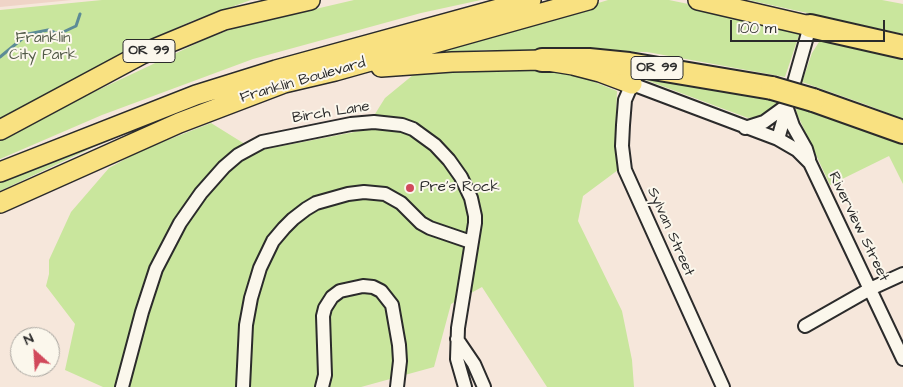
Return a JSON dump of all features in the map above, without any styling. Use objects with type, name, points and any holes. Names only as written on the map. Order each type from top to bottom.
[{"type":"highway","points":[[810,26],[903,47]]},
{"type":"highway","name":"OR 99","points":[[542,60],[589,60],[629,64],[772,88],[813,100],[903,132]]},
{"type":"main road","name":"OR 99","points":[[0,130],[142,54],[224,20],[310,0]]},
{"type":"main road","name":"Franklin Boulevard","points":[[0,203],[179,123],[284,83],[335,71],[531,0]]},
{"type":"main road","name":"Franklin Boulevard","points":[[0,172],[196,95],[276,70],[588,0]]},
{"type":"main road","points":[[698,0],[810,26]]},
{"type":"main road","name":"OR 99","points":[[335,71],[452,62],[542,60]]},
{"type":"main road","points":[[542,60],[574,65],[632,84]]},
{"type":"street","points":[[778,139],[810,26]]},
{"type":"street","name":"Riverview Street","points":[[632,84],[778,139],[797,150],[810,163]]},
{"type":"street","name":"Sylvan Street","points":[[632,84],[625,100],[623,125],[622,146],[626,170],[723,387]]},
{"type":"street","points":[[746,128],[764,122],[786,106]]},
{"type":"street","name":"Riverview Street","points":[[786,106],[793,126],[806,149],[810,163],[903,358]]},
{"type":"street","name":"Birch Lane","points":[[122,387],[142,312],[156,269],[180,223],[201,193],[224,167],[238,155],[262,142],[366,122],[389,122],[413,129],[435,145],[449,160],[468,190],[475,216],[457,339],[457,359],[465,387]]},
{"type":"street","points":[[243,387],[246,325],[256,278],[273,242],[293,218],[306,208],[316,203],[348,194],[364,192],[385,194],[401,203],[421,223],[471,242]]},
{"type":"street","points":[[805,326],[870,289],[903,274]]},
{"type":"street","points":[[322,387],[325,374],[323,316],[325,308],[332,297],[340,291],[363,286],[381,290],[388,297],[392,305],[400,361],[397,387]]},
{"type":"street","points":[[457,339],[474,364],[484,387]]},
{"type":"shaded area","points":[[0,0],[72,0],[0,7]]},
{"type":"green space","name":"Franklin City Park","points":[[102,0],[251,0],[192,21],[145,42],[0,119],[0,10]]},
{"type":"green space","points":[[354,0],[481,0],[421,13],[253,59],[102,115],[0,159],[0,141],[58,109],[206,39],[234,28]]},
{"type":"green space","points":[[608,0],[669,0],[727,12],[800,32],[785,77],[647,52],[487,50],[434,53],[433,47]]},
{"type":"green space","points":[[748,0],[882,0],[903,4],[903,34]]},
{"type":"green space","points":[[825,39],[903,57],[903,119],[802,82],[812,53],[819,42]]},
{"type":"green space","points":[[515,69],[577,75],[617,91],[615,140],[618,170],[583,196],[578,221],[622,311],[632,360],[634,387],[547,387],[482,287],[451,304],[434,367],[361,387],[103,387],[65,370],[75,324],[46,286],[49,274],[49,260],[71,212],[109,168],[142,150],[211,123],[256,151],[365,130],[385,98],[413,75]]},
{"type":"green space","points":[[635,76],[780,100],[778,105],[762,116],[748,118]]},
{"type":"green space","points":[[795,104],[903,140],[903,184],[889,156],[830,185],[797,114]]},
{"type":"green space","points":[[179,111],[94,147],[0,191],[0,178]]},
{"type":"waterway","points":[[0,57],[28,34],[48,30],[59,34],[76,26],[80,14]]},
{"type":"place","name":"Pre's Rock","points":[[410,188]]}]
